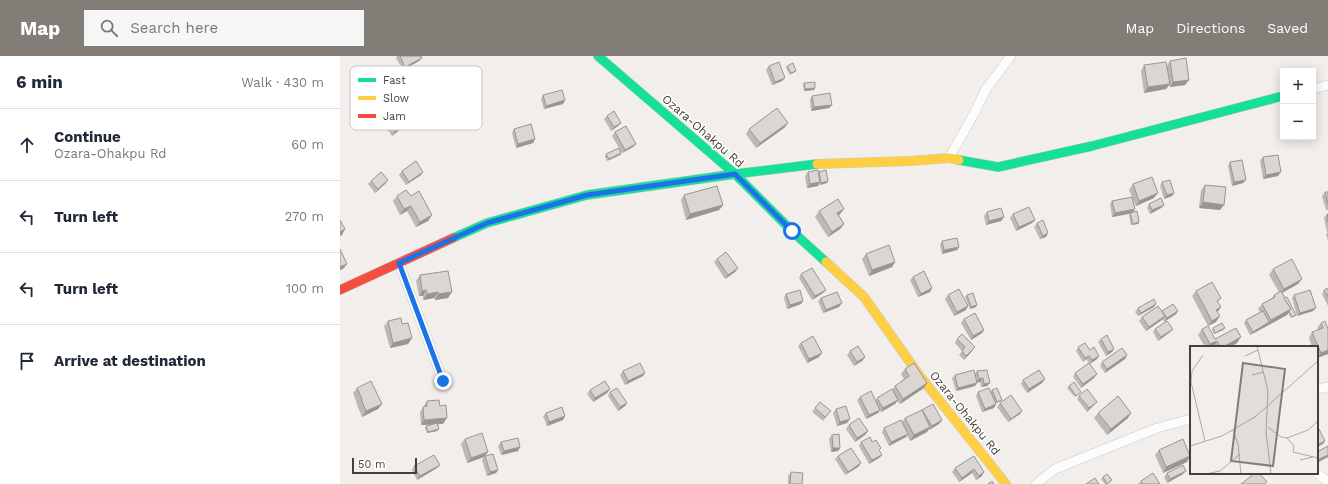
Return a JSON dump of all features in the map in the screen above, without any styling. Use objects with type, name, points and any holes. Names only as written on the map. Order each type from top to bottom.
[{"type":"street","name":"Ozara-Ohakpu Rd","points":[[598,56],[735,174],[792,231],[864,297],[919,375],[1006,484]]},
{"type":"street","points":[[949,158],[986,89],[1011,56]]},
{"type":"street","points":[[1316,88],[1328,85]]},
{"type":"street","points":[[340,290],[487,223],[587,195],[735,174],[827,163],[910,161],[949,158],[998,167],[1092,146],[1280,97]]},
{"type":"street","points":[[399,263],[443,381]]},
{"type":"street","points":[[1318,389],[1328,388]]},
{"type":"street","points":[[1036,484],[1055,469],[1157,428],[1190,419]]},
{"type":"street","points":[[1318,474],[1328,482]]},
{"type":"building","points":[[400,56],[421,56],[422,58],[405,66]]},
{"type":"building","points":[[1186,58],[1189,80],[1173,82],[1170,61]]},
{"type":"building","points":[[779,62],[785,78],[775,82],[769,66]]},
{"type":"building","points":[[1166,62],[1170,84],[1148,87],[1144,65]]},
{"type":"building","points":[[793,63],[796,71],[791,73],[787,66]]},
{"type":"building","points":[[815,82],[815,88],[805,89],[804,83]]},
{"type":"building","points":[[562,90],[565,100],[546,106],[543,95]]},
{"type":"building","points":[[830,93],[832,105],[814,107],[812,96]]},
{"type":"building","points":[[777,108],[788,123],[760,143],[749,129]]},
{"type":"building","points":[[614,111],[621,123],[614,127],[607,116]]},
{"type":"building","points":[[531,124],[535,139],[518,144],[514,129]]},
{"type":"building","points":[[626,126],[636,144],[625,150],[615,132]]},
{"type":"building","points":[[619,148],[621,153],[609,159],[606,154]]},
{"type":"building","points":[[1278,155],[1281,172],[1266,175],[1263,157]]},
{"type":"building","points":[[1242,160],[1246,180],[1234,182],[1230,162]]},
{"type":"building","points":[[416,161],[423,172],[409,182],[402,171]]},
{"type":"building","points":[[818,170],[820,182],[810,184],[808,172]]},
{"type":"building","points":[[826,170],[828,181],[821,183],[819,172]]},
{"type":"building","points":[[381,172],[388,180],[378,189],[371,181]]},
{"type":"building","points":[[1152,177],[1158,193],[1139,201],[1133,184]]},
{"type":"building","points":[[1170,180],[1174,193],[1167,195],[1162,182]]},
{"type":"building","points":[[1205,185],[1226,187],[1224,205],[1203,202]]},
{"type":"building","points":[[717,186],[723,205],[690,214],[684,195]]},
{"type":"building","points":[[406,190],[411,196],[419,191],[432,215],[420,222],[411,206],[404,209],[397,196]]},
{"type":"building","points":[[1325,192],[1328,192],[1328,204]]},
{"type":"building","points":[[1132,197],[1135,209],[1115,213],[1112,201]]},
{"type":"building","points":[[1161,198],[1164,205],[1152,210],[1149,204]]},
{"type":"building","points":[[838,199],[844,209],[837,213],[844,224],[832,232],[819,211]]},
{"type":"building","points":[[1029,207],[1035,220],[1019,227],[1013,214]]},
{"type":"building","points":[[1001,208],[1004,217],[989,221],[987,212]]},
{"type":"building","points":[[1137,211],[1139,222],[1133,224],[1130,213]]},
{"type":"building","points":[[340,220],[345,229],[340,232]]},
{"type":"building","points":[[1043,220],[1048,233],[1043,236],[1037,223]]},
{"type":"building","points":[[957,238],[959,247],[944,250],[942,241]]},
{"type":"building","points":[[889,245],[895,262],[872,270],[866,254]]},
{"type":"building","points":[[340,249],[347,264],[340,267]]},
{"type":"building","points":[[726,252],[738,268],[728,275],[717,259]]},
{"type":"building","points":[[1292,259],[1302,279],[1284,289],[1273,269]]},
{"type":"building","points":[[812,268],[826,290],[815,296],[801,274]]},
{"type":"building","points":[[448,271],[452,292],[427,294],[426,290],[422,291],[420,275]]},
{"type":"building","points":[[924,271],[932,288],[921,294],[913,277]]},
{"type":"building","points":[[1212,282],[1221,298],[1217,301],[1221,307],[1216,310],[1220,316],[1212,321],[1196,291]]},
{"type":"building","points":[[1328,288],[1328,297],[1324,290]]},
{"type":"building","points":[[959,289],[968,306],[957,312],[948,295]]},
{"type":"building","points":[[800,290],[803,301],[790,305],[786,294]]},
{"type":"building","points":[[1310,290],[1316,308],[1300,313],[1294,295]]},
{"type":"building","points":[[1281,291],[1291,309],[1271,320],[1262,304],[1275,297],[1274,295]]},
{"type":"building","points":[[837,292],[842,303],[826,310],[821,298]]},
{"type":"building","points":[[973,293],[977,305],[971,307],[967,295]]},
{"type":"building","points":[[1287,297],[1296,315],[1292,317],[1289,311],[1291,309],[1284,298]]},
{"type":"building","points":[[1154,299],[1156,304],[1141,313],[1138,308]]},
{"type":"building","points":[[1173,304],[1178,311],[1167,318],[1162,311]]},
{"type":"building","points":[[1158,306],[1165,316],[1149,327],[1142,317]]},
{"type":"building","points":[[1263,311],[1269,322],[1253,332],[1246,320]]},
{"type":"building","points":[[975,313],[984,330],[973,336],[964,319]]},
{"type":"building","points":[[401,318],[402,324],[408,323],[412,338],[393,343],[388,321]]},
{"type":"building","points":[[1167,321],[1173,329],[1161,337],[1155,329]]},
{"type":"building","points":[[1325,321],[1328,329],[1328,350],[1321,353],[1312,332],[1323,328],[1321,323]]},
{"type":"building","points":[[1222,323],[1225,328],[1215,333],[1213,328]]},
{"type":"building","points":[[1208,326],[1215,339],[1236,328],[1241,337],[1225,346],[1220,346],[1217,341],[1210,344],[1202,329]]},
{"type":"building","points":[[962,334],[975,347],[966,356],[962,351],[965,347],[957,339]]},
{"type":"building","points":[[1107,335],[1114,349],[1108,352],[1101,339]]},
{"type":"building","points":[[813,336],[822,353],[809,359],[801,343]]},
{"type":"building","points":[[1085,343],[1090,350],[1094,347],[1099,356],[1092,360],[1089,356],[1085,358],[1078,347]]},
{"type":"building","points":[[858,346],[865,357],[857,362],[850,351]]},
{"type":"building","points":[[1122,348],[1127,355],[1107,369],[1102,362]]},
{"type":"building","points":[[640,363],[645,373],[628,381],[623,371]]},
{"type":"building","points":[[914,363],[927,383],[903,399],[895,386],[909,376],[905,369]]},
{"type":"building","points":[[1089,363],[1097,374],[1083,384],[1075,373]]},
{"type":"building","points":[[974,370],[977,383],[958,388],[955,375]]},
{"type":"building","points":[[987,370],[990,383],[984,384],[983,378],[979,379],[977,371]]},
{"type":"building","points":[[1039,370],[1045,379],[1029,389],[1023,380]]},
{"type":"building","points":[[371,381],[382,404],[366,411],[357,388]]},
{"type":"building","points":[[605,381],[610,389],[595,398],[590,390]]},
{"type":"building","points":[[1074,382],[1081,392],[1076,396],[1069,386]]},
{"type":"building","points":[[617,388],[627,403],[620,407],[610,392]]},
{"type":"building","points":[[989,388],[996,404],[985,409],[978,392]]},
{"type":"building","points":[[997,388],[1002,400],[997,402],[992,390]]},
{"type":"building","points":[[892,389],[898,400],[883,408],[877,398]]},
{"type":"building","points":[[1087,389],[1097,402],[1089,408],[1079,396]]},
{"type":"building","points":[[871,391],[880,410],[869,415],[860,397]]},
{"type":"building","points":[[1011,395],[1022,411],[1011,419],[1000,403]]},
{"type":"building","points":[[1118,396],[1131,413],[1111,429],[1098,413]]},
{"type":"building","points":[[439,400],[440,406],[446,405],[447,418],[424,420],[423,407],[427,406],[427,401]]},
{"type":"building","points":[[820,402],[831,411],[825,417],[815,408]]},
{"type":"building","points":[[933,404],[942,420],[932,426],[922,410]]},
{"type":"building","points":[[846,406],[850,419],[840,422],[836,409]]},
{"type":"building","points":[[562,407],[565,416],[549,422],[546,413]]},
{"type":"building","points":[[922,410],[930,427],[914,435],[905,418]]},
{"type":"building","points":[[859,418],[868,431],[857,438],[849,425]]},
{"type":"building","points":[[901,420],[908,434],[891,442],[884,428]]},
{"type":"building","points":[[437,423],[439,429],[428,432],[426,426]]},
{"type":"building","points":[[1318,430],[1325,441],[1318,444]]},
{"type":"building","points":[[482,433],[488,452],[471,458],[465,439]]},
{"type":"building","points":[[839,434],[840,448],[833,448],[832,435]]},
{"type":"building","points":[[870,437],[872,442],[876,440],[881,448],[879,450],[882,455],[872,460],[861,442]]},
{"type":"building","points":[[518,438],[520,447],[504,451],[501,442]]},
{"type":"building","points":[[1183,439],[1190,456],[1166,467],[1159,450]]},
{"type":"building","points":[[1328,446],[1328,455],[1318,460],[1318,451]]},
{"type":"building","points":[[851,448],[861,463],[848,472],[838,456]]},
{"type":"building","points":[[493,454],[498,470],[490,472],[485,456]]},
{"type":"building","points":[[434,455],[440,465],[420,476],[414,466]]},
{"type":"building","points":[[974,456],[984,472],[979,476],[974,469],[962,478],[955,468]]},
{"type":"building","points":[[1183,465],[1186,471],[1170,479],[1167,473]]},
{"type":"building","points":[[791,472],[803,473],[802,484],[790,484]]},
{"type":"building","points":[[1153,473],[1160,484],[1143,484],[1141,481]]},
{"type":"building","points":[[1107,474],[1112,480],[1107,484],[1103,477]]},
{"type":"building","points":[[1254,474],[1260,474],[1267,482],[1264,484],[1241,484]]},
{"type":"building","points":[[1095,478],[1099,484],[1086,484]]},
{"type":"traffic: fast","points":[[598,56],[735,174],[792,231],[826,262]]},
{"type":"traffic: fast","points":[[959,160],[998,167],[1092,146],[1280,97]]},
{"type":"traffic: fast","points":[[453,238],[487,223],[587,195],[817,164]]},
{"type":"traffic: slow","points":[[817,164],[910,161],[949,158],[959,160]]},
{"type":"traffic: slow","points":[[826,262],[864,297],[919,375],[1006,484]]},
{"type":"traffic: jam","points":[[340,290],[453,238]]},
{"type":"route","points":[[443,381],[399,263],[487,223],[587,195],[735,174],[792,231]]}]
